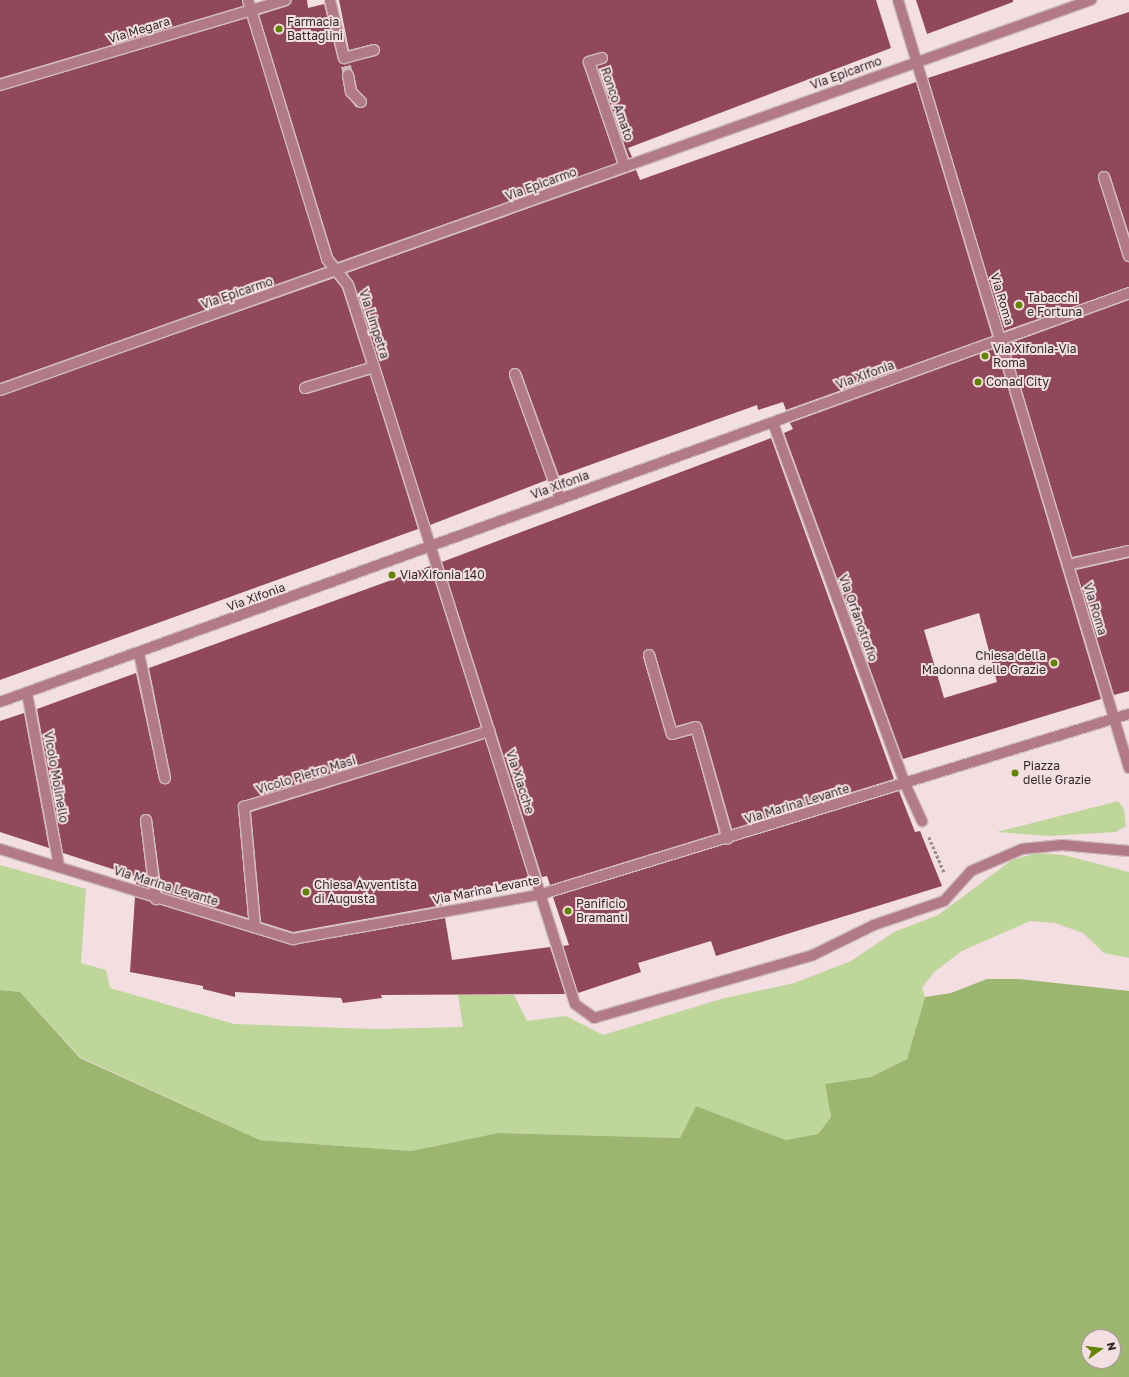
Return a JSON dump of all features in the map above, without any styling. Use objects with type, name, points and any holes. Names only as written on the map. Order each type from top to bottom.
[{"type":"street","name":"Via Limpetra","points":[[248,0],[327,258],[348,285],[431,546]]},
{"type":"street","name":"Via Megara","points":[[0,85],[286,0]]},
{"type":"street","points":[[330,0],[351,92],[360,102]]},
{"type":"street","name":"Via Roma","points":[[898,0],[1129,768]]},
{"type":"street","name":"Via Epicarmo","points":[[0,390],[338,272],[916,61],[1091,0]]},
{"type":"street","points":[[346,66],[374,50]]},
{"type":"street","name":"Ronco Amato","points":[[602,58],[589,62],[624,167]]},
{"type":"street","points":[[1104,177],[1129,256]]},
{"type":"street","name":"Via Xifonia","points":[[0,702],[139,653],[560,498],[773,423],[1000,339],[1129,294]]},
{"type":"street","points":[[305,388],[374,367]]},
{"type":"street","points":[[515,374],[560,498]]},
{"type":"street","name":"Via Orfanotrofio","points":[[773,423],[905,784],[922,822]]},
{"type":"street","name":"Via Xiacche","points":[[431,546],[542,894],[575,1004],[594,1018],[813,956],[874,925],[928,908],[952,892]]},
{"type":"street","points":[[1068,565],[1129,551]]},
{"type":"street","points":[[139,653],[165,778]]},
{"type":"street","points":[[649,655],[672,734],[696,727],[728,839]]},
{"type":"street","name":"Vicolo Molinello","points":[[27,693],[59,866]]},
{"type":"street","name":"Via Marina Levante","points":[[0,849],[59,866],[156,899],[293,939],[542,894],[728,839],[1129,714]]},
{"type":"street","name":"Vicolo Pietro Masi","points":[[255,927],[244,807],[490,731]]},
{"type":"street","points":[[146,820],[156,899]]},
{"type":"street","points":[[952,892],[971,871],[1022,849],[1062,845],[1129,851]]},
{"type":"path","points":[[922,822],[952,892]]},
{"type":"shaded area","points":[[1118,801],[1124,809],[1126,826],[1116,832],[1049,836],[997,832]]},
{"type":"shaded area","points":[[1037,853],[1064,855],[1129,872],[1129,958],[1104,953],[1083,933],[1055,923],[1030,921],[962,951],[934,972],[922,988],[925,997],[907,1059],[871,1077],[825,1084],[831,1117],[818,1134],[786,1140],[696,1106],[680,1138],[498,1133],[411,1151],[260,1140],[80,1057],[20,992],[0,990],[0,865],[86,889],[81,963],[106,970],[110,988],[234,1024],[374,1029],[463,1027],[458,995],[514,995],[527,1021],[566,1016],[603,1035],[721,999],[794,983],[851,961],[894,932],[938,915],[1012,860]]},
{"type":"shaded area","points":[[987,979],[1019,979],[1129,991],[1129,1377],[0,1377],[0,990],[20,992],[80,1058],[260,1140],[411,1151],[498,1133],[680,1138],[696,1106],[786,1140],[818,1134],[831,1117],[825,1084],[871,1077],[907,1059],[925,997],[951,993]]},
{"type":"building","points":[[0,0],[242,0],[243,6],[0,78]]},
{"type":"building","points":[[292,0],[307,0],[308,8],[324,4],[338,60],[343,64],[376,56],[380,49],[373,44],[349,50],[339,0],[876,0],[891,48],[628,148],[632,157],[629,158],[597,66],[606,63],[608,56],[603,52],[587,56],[583,64],[617,163],[338,262],[333,256],[259,15],[288,6]],"holes":[[[350,69],[354,74],[357,89],[367,100],[363,108],[356,107],[345,93],[342,73]]]},
{"type":"building","points":[[916,0],[1013,0],[1013,2],[927,34]]},
{"type":"building","points":[[1129,12],[1129,234],[1110,175],[1102,171],[1098,176],[1123,258],[1129,262],[1129,287],[1004,331],[928,78]]},
{"type":"building","points":[[247,18],[325,267],[0,383],[0,91]]},
{"type":"building","points":[[916,82],[992,336],[786,410],[783,402],[758,410],[757,405],[559,476],[521,372],[513,368],[509,376],[547,480],[430,525],[354,283],[347,273],[636,170],[640,180]]},
{"type":"building","points":[[334,278],[342,288],[366,363],[303,382],[299,390],[307,394],[370,375],[418,529],[0,680],[0,396]]},
{"type":"building","points":[[1129,300],[1129,545],[1072,557],[1008,344]]},
{"type":"building","points":[[996,348],[1101,699],[903,759],[784,433],[793,429],[790,423]],"holes":[[[979,613],[997,682],[944,698],[924,630]]]},
{"type":"building","points":[[771,438],[894,779],[732,829],[702,725],[695,721],[676,726],[655,653],[647,649],[643,657],[666,736],[673,740],[692,735],[719,833],[550,885],[547,876],[542,877],[442,562]]},
{"type":"building","points":[[1129,558],[1129,691],[1114,695],[1076,570]]},
{"type":"building","points":[[430,566],[481,727],[240,802],[238,808],[248,918],[162,892],[152,819],[148,814],[142,815],[140,820],[148,888],[136,884],[137,877],[63,853],[37,709],[136,673],[159,779],[167,784],[171,777],[149,668]]},
{"type":"building","points":[[24,713],[49,848],[0,832],[0,721]]},
{"type":"building","points":[[485,739],[529,879],[441,895],[443,905],[293,932],[261,922],[251,812]]},
{"type":"building","points":[[899,791],[915,832],[920,831],[942,886],[716,956],[711,941],[638,963],[641,972],[578,993],[563,946],[569,945],[553,897]]},
{"type":"building","points":[[135,897],[291,945],[445,918],[452,960],[550,947],[565,994],[381,995],[382,998],[343,1003],[341,998],[235,992],[235,997],[203,989],[203,986],[130,972]]},
{"type":"tunnel","points":[[346,66],[348,75]]},
{"type":"place","name":"Farmacia Battaglini","points":[[279,29]]},
{"type":"place","name":"Tabacchi e Fortuna","points":[[1019,305]]},
{"type":"place","name":"Via Xifonia-Via Roma","points":[[985,356]]},
{"type":"place","name":"Conad City","points":[[978,382]]},
{"type":"place","name":"Via Xifonia 140","points":[[392,575]]},
{"type":"place","name":"Chiesa della Madonna delle Grazie","points":[[1054,663]]},
{"type":"place","name":"Piazza delle Grazie","points":[[1015,773]]},
{"type":"place","name":"Chiesa Avventista di Augusta","points":[[306,892]]},
{"type":"place","name":"Panificio Bramanti","points":[[568,911]]}]
